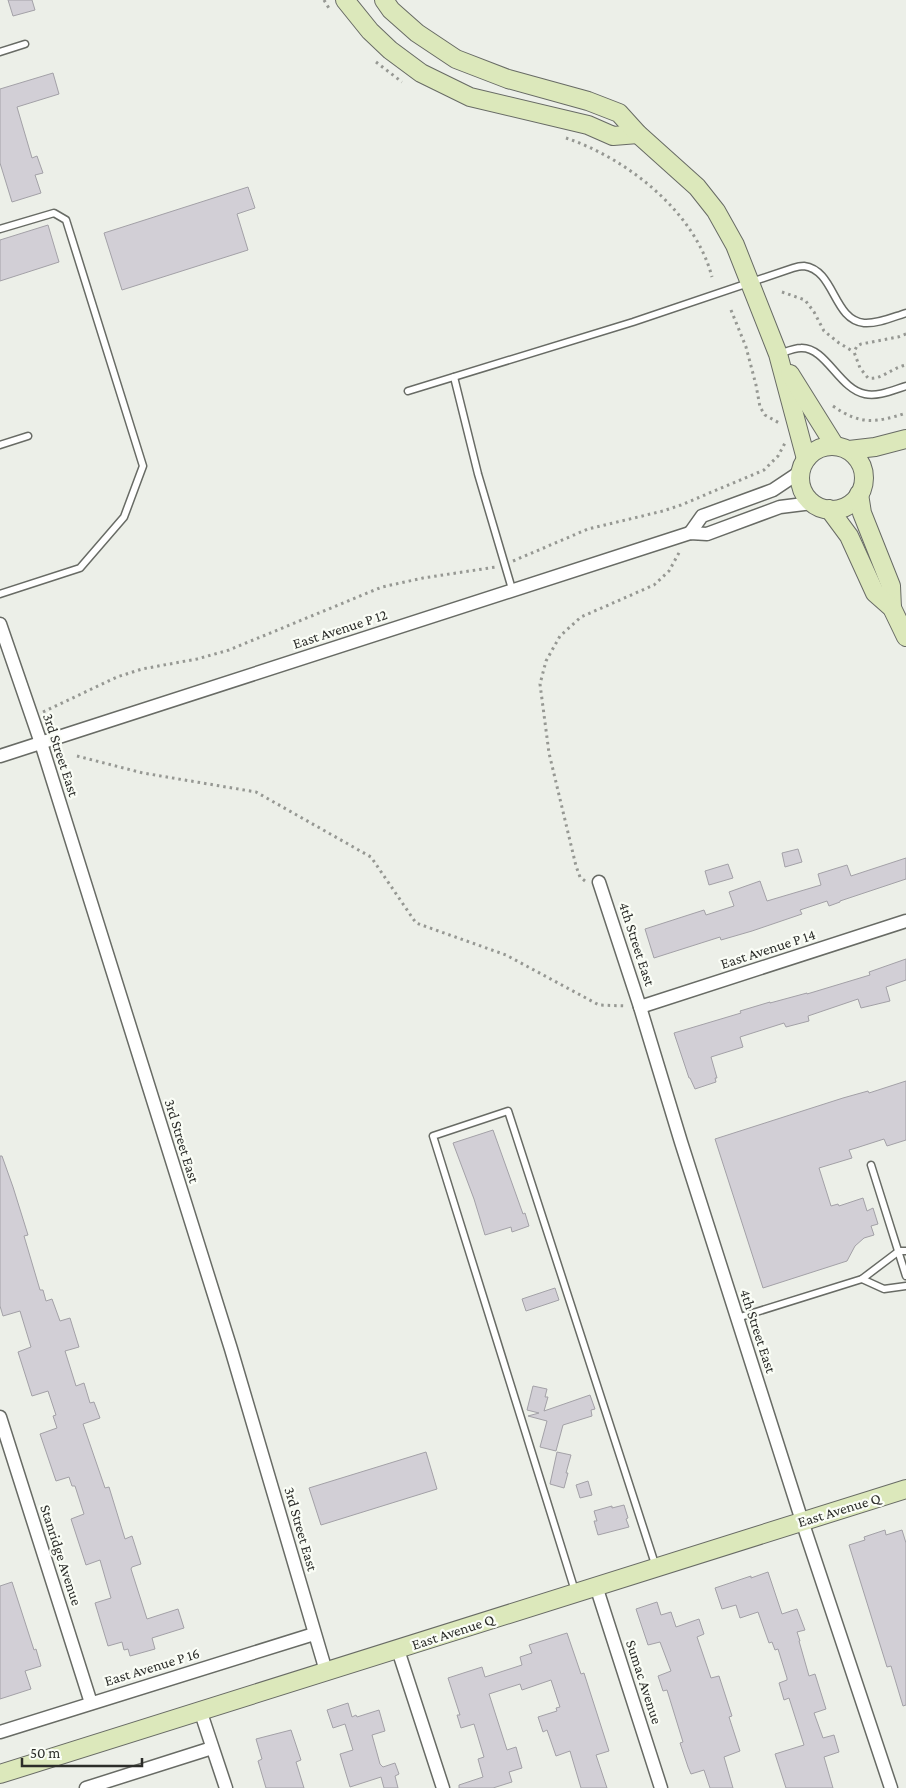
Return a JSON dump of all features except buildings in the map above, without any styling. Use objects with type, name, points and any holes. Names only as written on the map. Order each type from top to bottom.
[{"type":"street","points":[[345,0],[370,31],[390,50],[421,73],[470,96],[588,125],[613,136],[638,134]]},
{"type":"street","points":[[384,0],[417,33],[456,58],[508,79],[588,101],[619,113],[638,134],[697,187],[716,211],[735,245],[778,354],[803,466],[802,489],[849,536],[875,593],[892,608]]},
{"type":"street","points":[[778,354],[842,448],[857,458],[862,466],[863,485],[853,501],[846,506],[821,506]]},
{"type":"street","points":[[690,533],[702,516],[773,490],[803,466],[814,451],[824,447],[875,447],[906,439]]},
{"type":"street","points":[[859,494],[862,513],[891,586],[892,608],[906,638]]},
{"type":"street","name":"East Avenue P 12","points":[[0,756],[690,533],[707,534],[780,508],[821,506]]},
{"type":"street","name":"3rd Street East","points":[[0,624],[41,744],[231,1350],[326,1670]]},
{"type":"street","name":"4th Street East","points":[[599,882],[802,1521],[891,1788]]},
{"type":"street","name":"East Avenue P 14","points":[[640,1007],[906,921]]},
{"type":"street","name":"Stanridge Avenue","points":[[0,1417],[91,1703]]},
{"type":"street","name":"East Avenue Q","points":[[0,1774],[906,1489]]},
{"type":"street","name":"Sumac Avenue","points":[[596,1586],[661,1788]]},
{"type":"street","name":"East Avenue P 16","points":[[0,1732],[314,1634]]},
{"type":"street","points":[[398,1650],[443,1788]]},
{"type":"street","points":[[200,1710],[226,1788]]},
{"type":"street","points":[[86,1788],[212,1748]]},
{"type":"lane","points":[[0,52],[25,44]]},
{"type":"lane","points":[[0,229],[54,213],[66,220],[143,466],[124,517],[80,568],[0,594]]},
{"type":"lane","points":[[408,391],[617,327],[792,268],[804,266],[814,270],[827,282],[843,309],[851,318],[864,323],[884,320],[906,313]]},
{"type":"lane","points":[[778,354],[801,348],[810,350],[818,354],[850,388],[865,394],[883,394],[906,386]]},
{"type":"lane","points":[[454,377],[478,474],[512,589]]},
{"type":"lane","points":[[0,445],[28,436]]},
{"type":"lane","points":[[575,1593],[433,1136],[508,1111],[656,1567]]},
{"type":"lane","points":[[871,1165],[902,1251],[906,1276]]},
{"type":"lane","points":[[737,1318],[862,1280],[902,1251]]},
{"type":"lane","points":[[862,1280],[884,1289],[906,1286]]},
{"type":"path","points":[[324,0],[335,17]]},
{"type":"path","points":[[375,61],[405,84]]},
{"type":"path","points":[[561,137],[579,143],[616,162],[656,190],[692,230],[708,263],[712,277]]},
{"type":"path","points":[[782,292],[805,300],[824,331],[854,352],[862,373],[868,378],[875,379],[894,368],[906,365]]},
{"type":"path","points":[[731,310],[746,348],[760,407],[765,415],[781,424],[786,432]]},
{"type":"path","points":[[854,352],[857,346],[861,344],[898,338],[906,334]]},
{"type":"path","points":[[833,406],[845,414],[868,421],[885,420],[906,413]]},
{"type":"path","points":[[32,717],[117,677],[142,669],[197,659],[229,650],[382,587],[423,578],[484,570],[505,564],[588,529],[672,508],[764,470],[778,456],[786,442]]},
{"type":"path","points":[[599,882],[583,881],[576,866],[549,752],[540,684],[546,661],[560,636],[581,617],[654,585],[669,571],[690,533]]},
{"type":"path","points":[[77,756],[143,773],[256,792],[371,857],[416,923],[506,955],[599,1005],[640,1007]]}]
